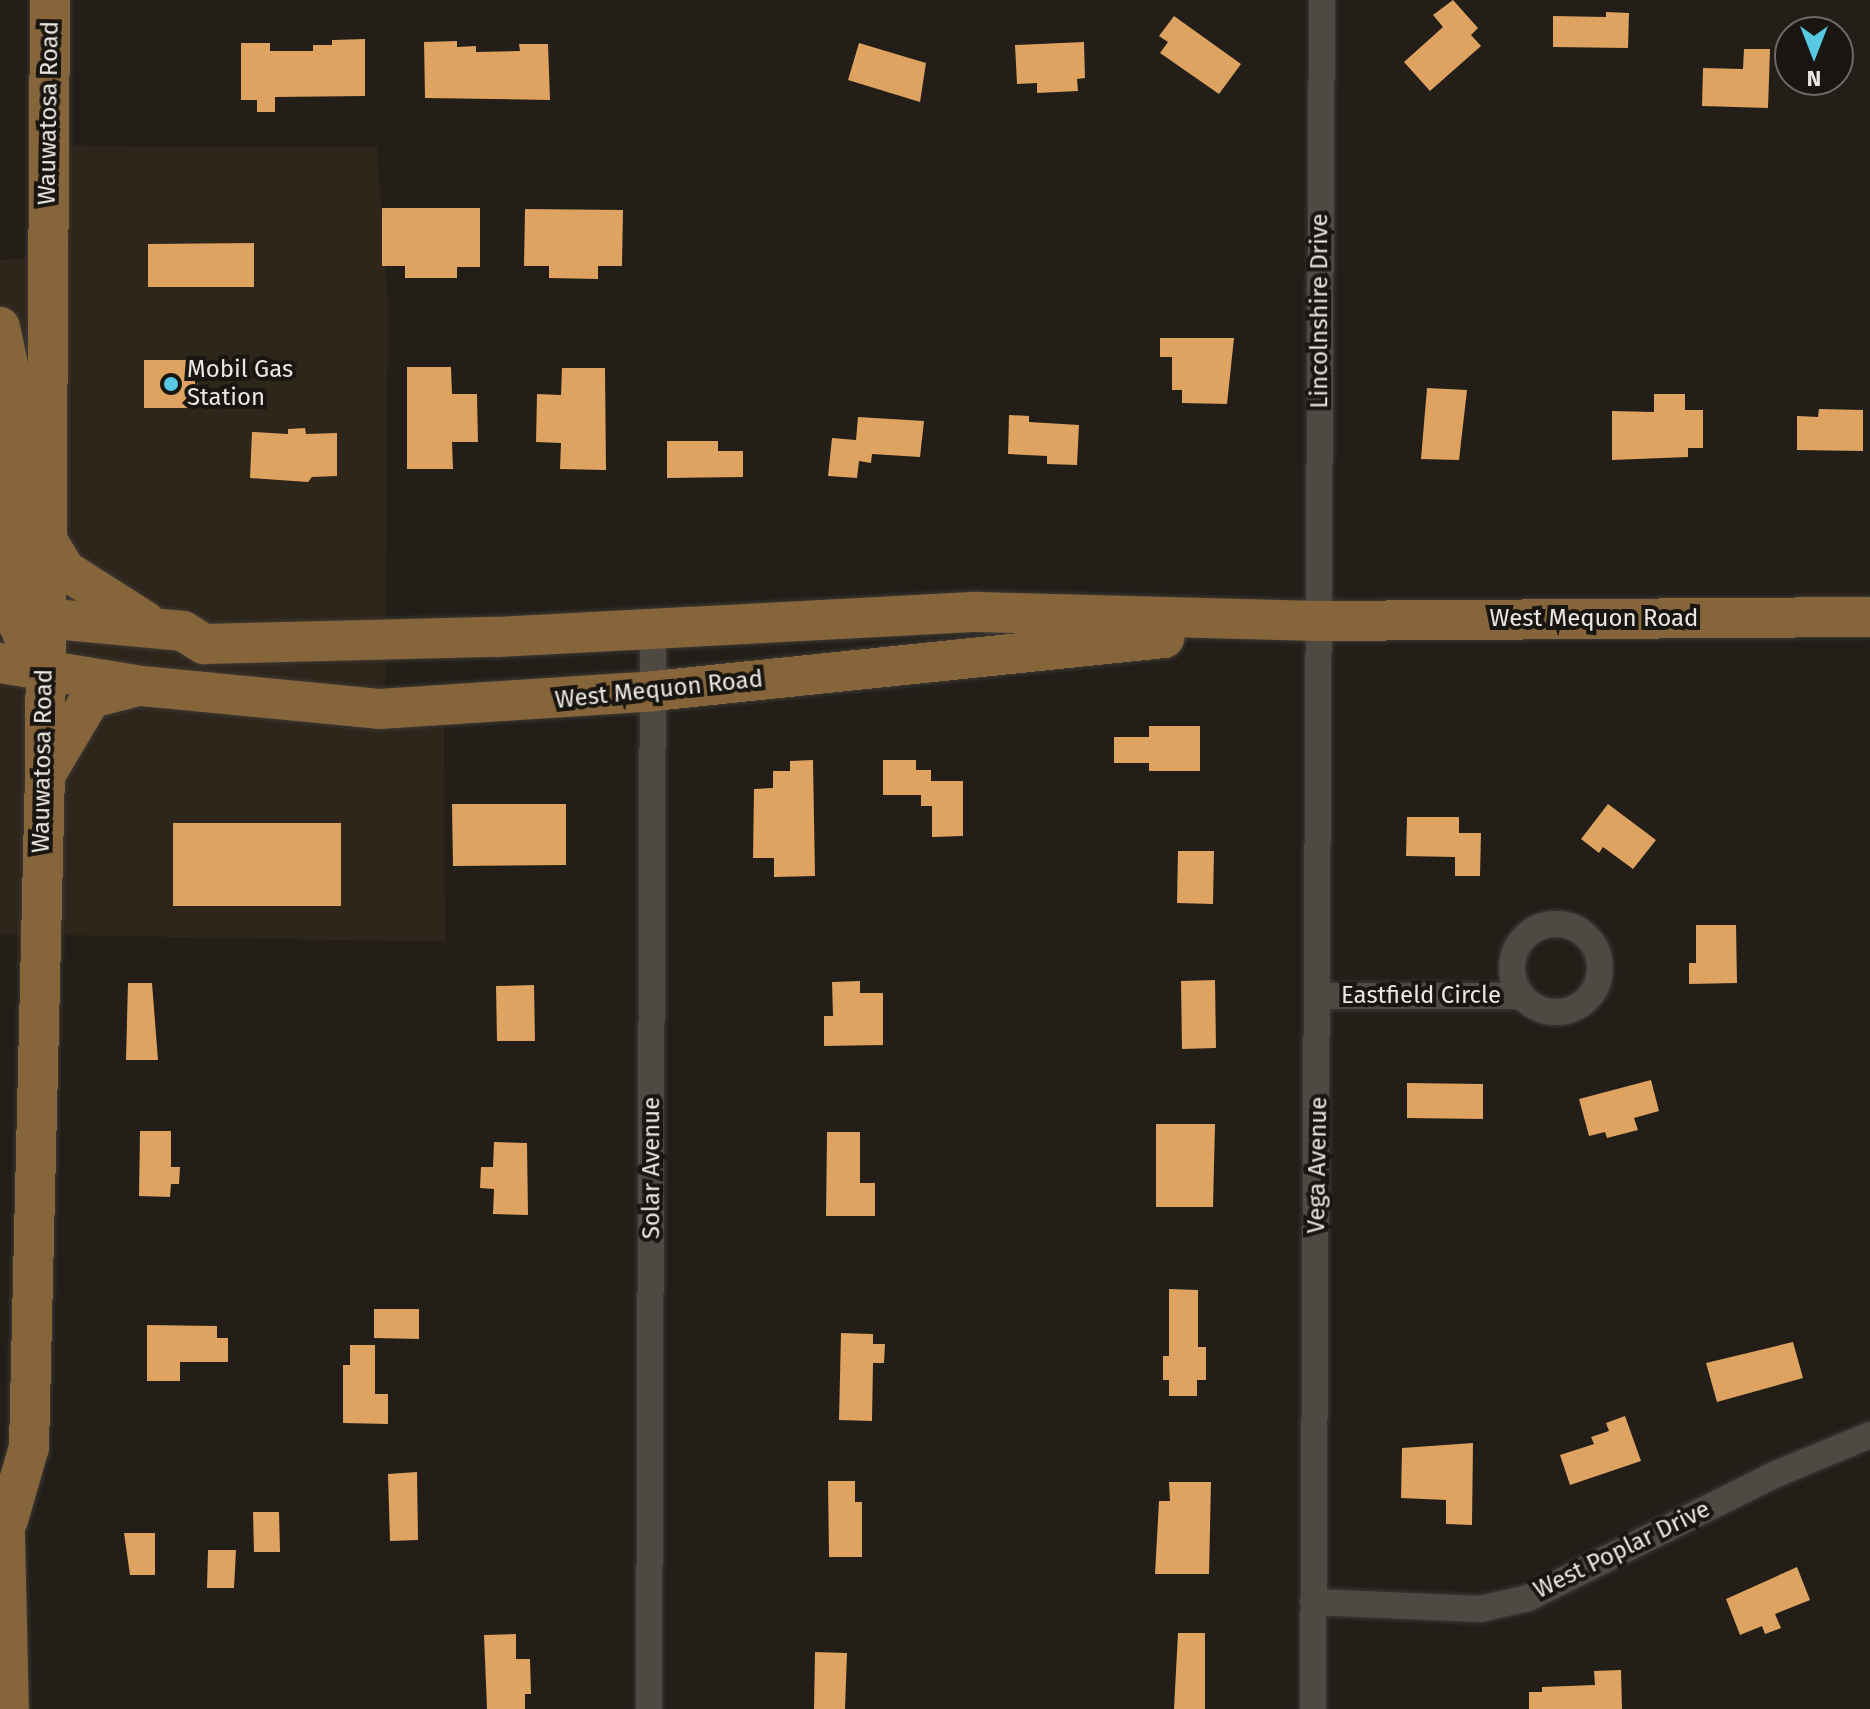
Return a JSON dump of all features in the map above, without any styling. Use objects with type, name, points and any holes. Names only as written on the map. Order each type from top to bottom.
[{"type":"main road","name":"Wauwatosa Road","points":[[4,1520],[29,1447],[45,775],[16,642],[44,535],[50,0]]},
{"type":"main road","points":[[0,327],[11,379],[23,830],[40,934]]},
{"type":"main road","points":[[44,535],[55,558],[79,581],[155,628]]},
{"type":"main road","name":"West Mequon Road","points":[[16,642],[155,628],[183,631],[204,644],[977,612],[1319,621],[1870,617]]},
{"type":"main road","name":"West Mequon Road","points":[[16,642],[142,686],[379,709],[654,691],[1319,621]]},
{"type":"main road","points":[[16,642],[175,649],[204,644],[204,690]]},
{"type":"main road","points":[[45,775],[91,698],[142,686]]},
{"type":"main road","name":"Wauwatosa Road","points":[[0,1469],[9,1709]]},
{"type":"street","name":"Lincolnshire Drive","points":[[1319,621],[1322,0]]},
{"type":"street","name":"Vega Avenue","points":[[1313,1709],[1320,996],[1319,621]]},
{"type":"street","name":"Solar Avenue","points":[[649,1709],[653,627]]},
{"type":"street","name":"Eastfield Circle","points":[[1320,996],[1522,996]]},
{"type":"street","name":"West Poplar Drive","points":[[1313,1602],[1480,1609],[1528,1598],[1774,1475],[1870,1435]]},
{"type":"shaded area","points":[[68,146],[377,147],[388,306],[385,721],[444,720],[445,942],[0,934],[0,260],[70,254]]},
{"type":"building","points":[[1453,0],[1478,28],[1471,35],[1481,46],[1430,91],[1404,62],[1443,27],[1433,15]]},
{"type":"building","points":[[1606,12],[1629,13],[1628,48],[1553,47],[1553,16],[1606,17]]},
{"type":"building","points":[[1174,16],[1241,64],[1219,94],[1160,53],[1168,42],[1159,36]]},
{"type":"building","points":[[365,39],[365,96],[275,97],[275,112],[257,112],[257,100],[241,100],[241,43],[270,43],[270,51],[313,51],[313,45],[332,45],[332,40]]},
{"type":"building","points":[[457,41],[457,47],[476,46],[476,52],[520,51],[519,44],[548,44],[550,100],[425,98],[424,42]]},
{"type":"building","points":[[1084,42],[1085,78],[1077,79],[1078,91],[1037,93],[1037,83],[1017,84],[1015,45]]},
{"type":"building","points":[[859,43],[926,63],[920,102],[848,80]]},
{"type":"building","points":[[1744,49],[1770,49],[1768,108],[1702,106],[1703,68],[1743,69]]},
{"type":"building","points":[[382,208],[480,208],[480,267],[457,267],[457,278],[405,278],[405,266],[382,266]]},
{"type":"building","points":[[525,209],[623,210],[622,266],[598,266],[598,279],[549,278],[549,266],[524,266]]},
{"type":"building","points":[[254,243],[254,287],[148,287],[148,244]]},
{"type":"building","points":[[1160,338],[1234,338],[1227,404],[1182,403],[1182,390],[1172,390],[1172,357],[1160,357]]},
{"type":"building","name":"Mobil Gas Station","points":[[144,360],[198,360],[198,408],[144,408]]},
{"type":"building","points":[[407,367],[451,367],[452,394],[477,394],[478,442],[452,442],[453,469],[407,469]]},
{"type":"building","points":[[562,368],[605,368],[606,470],[560,469],[561,443],[536,442],[537,394],[561,395]]},
{"type":"building","points":[[1427,388],[1467,390],[1459,460],[1421,459]]},
{"type":"building","points":[[1654,394],[1685,394],[1685,410],[1703,410],[1703,448],[1688,448],[1688,457],[1612,460],[1612,411],[1654,412]]},
{"type":"building","points":[[1819,409],[1863,410],[1863,451],[1797,450],[1797,416],[1818,417]]},
{"type":"building","points":[[1009,415],[1029,416],[1029,422],[1079,425],[1077,465],[1047,464],[1047,456],[1008,454]]},
{"type":"building","points":[[858,417],[924,421],[920,457],[872,454],[871,463],[859,461],[857,478],[828,476],[832,438],[856,440]]},
{"type":"building","points":[[305,428],[306,434],[337,433],[337,476],[312,477],[308,482],[250,478],[252,432],[288,434],[288,429]]},
{"type":"building","points":[[667,441],[718,441],[718,451],[743,451],[743,477],[667,478]]},
{"type":"building","points":[[1149,726],[1200,726],[1200,771],[1149,771],[1149,763],[1114,763],[1114,737],[1149,737]]},
{"type":"building","points":[[813,760],[815,876],[774,877],[774,858],[753,858],[754,789],[773,788],[773,771],[790,771],[790,761]]},
{"type":"building","points":[[883,760],[916,760],[916,770],[931,770],[931,781],[963,781],[963,836],[932,837],[932,806],[921,806],[921,795],[883,795]]},
{"type":"building","points":[[452,804],[566,804],[566,865],[453,866]]},
{"type":"building","points":[[1608,804],[1656,840],[1633,869],[1603,847],[1599,853],[1581,839]]},
{"type":"building","points":[[1407,817],[1459,817],[1459,833],[1481,833],[1480,876],[1455,876],[1455,857],[1406,856]]},
{"type":"building","points":[[173,823],[341,823],[341,906],[173,906]]},
{"type":"building","points":[[1178,851],[1214,851],[1213,904],[1177,903]]},
{"type":"building","points":[[1696,925],[1736,925],[1737,983],[1689,984],[1689,963],[1696,963]]},
{"type":"building","points":[[1215,980],[1216,1048],[1182,1049],[1181,981]]},
{"type":"building","points":[[860,981],[860,993],[883,993],[883,1045],[824,1046],[824,1016],[833,1016],[832,982]]},
{"type":"building","points":[[128,983],[152,983],[158,1060],[126,1060]]},
{"type":"building","points":[[534,985],[535,1041],[497,1041],[496,986]]},
{"type":"building","points":[[1651,1080],[1659,1111],[1634,1118],[1638,1130],[1607,1138],[1605,1132],[1589,1136],[1579,1099]]},
{"type":"building","points":[[1407,1083],[1483,1084],[1483,1119],[1407,1118]]},
{"type":"building","points":[[1156,1124],[1215,1124],[1213,1207],[1156,1207]]},
{"type":"building","points":[[140,1131],[171,1131],[171,1167],[180,1167],[179,1184],[171,1184],[170,1197],[139,1196]]},
{"type":"building","points":[[827,1132],[860,1132],[860,1183],[875,1183],[875,1216],[826,1216]]},
{"type":"building","points":[[494,1142],[527,1143],[528,1215],[493,1214],[494,1189],[480,1188],[481,1167],[493,1167]]},
{"type":"building","points":[[1169,1289],[1198,1290],[1198,1347],[1206,1347],[1206,1380],[1197,1380],[1197,1396],[1169,1396],[1169,1380],[1163,1380],[1163,1356],[1169,1356]]},
{"type":"building","points":[[374,1309],[419,1309],[419,1339],[374,1338]]},
{"type":"building","points":[[147,1325],[217,1326],[217,1338],[228,1338],[228,1362],[180,1362],[180,1381],[147,1381]]},
{"type":"building","points":[[841,1333],[873,1334],[873,1344],[885,1344],[884,1363],[873,1363],[872,1421],[839,1420]]},
{"type":"building","points":[[1793,1342],[1803,1378],[1717,1402],[1706,1363]]},
{"type":"building","points":[[350,1345],[375,1345],[375,1394],[388,1394],[388,1424],[343,1423],[343,1365],[350,1365]]},
{"type":"building","points":[[1625,1416],[1641,1461],[1570,1485],[1560,1455],[1594,1444],[1591,1437],[1609,1431],[1606,1423]]},
{"type":"building","points":[[1473,1443],[1472,1525],[1446,1524],[1446,1500],[1401,1498],[1402,1448]]},
{"type":"building","points":[[417,1472],[418,1540],[390,1541],[388,1474]]},
{"type":"building","points":[[828,1481],[855,1481],[855,1502],[862,1502],[862,1557],[829,1557]]},
{"type":"building","points":[[1169,1482],[1211,1482],[1209,1574],[1155,1574],[1159,1501],[1170,1501]]},
{"type":"building","points":[[253,1512],[279,1512],[280,1552],[254,1552]]},
{"type":"building","points":[[124,1533],[155,1533],[155,1575],[130,1575]]},
{"type":"building","points":[[208,1550],[236,1550],[234,1588],[207,1588]]},
{"type":"building","points":[[1797,1567],[1810,1600],[1775,1614],[1781,1628],[1765,1634],[1762,1626],[1740,1635],[1726,1599]]},
{"type":"building","points":[[1178,1633],[1205,1633],[1205,1709],[1174,1709]]},
{"type":"building","points":[[516,1634],[516,1659],[530,1659],[531,1694],[525,1694],[525,1709],[487,1709],[484,1635]]},
{"type":"building","points":[[815,1652],[847,1653],[845,1709],[814,1709]]},
{"type":"building","points":[[1621,1670],[1622,1709],[1529,1709],[1529,1692],[1542,1692],[1542,1687],[1595,1685],[1594,1671]]},
{"type":"place","name":"Mobil Gas Station","points":[[171,384]]}]
